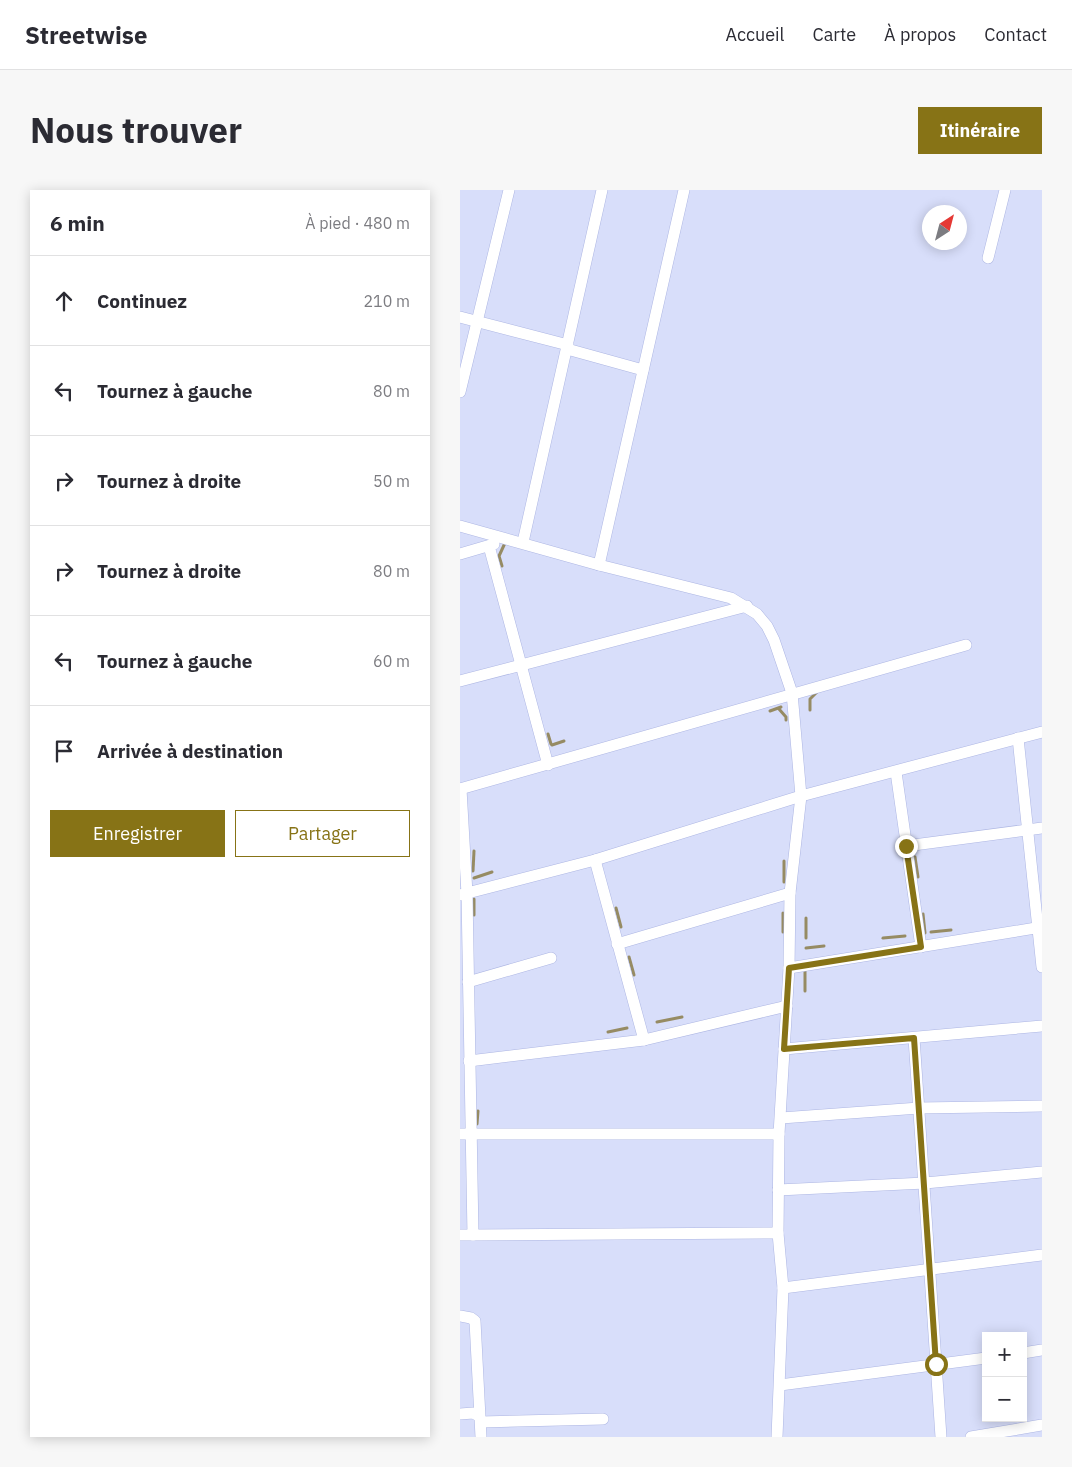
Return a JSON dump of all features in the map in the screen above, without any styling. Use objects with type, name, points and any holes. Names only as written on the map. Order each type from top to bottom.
[{"type":"street","points":[[460,392],[509,190]]},
{"type":"street","points":[[518,541],[568,347],[602,190]]},
{"type":"street","points":[[599,565],[684,190]]},
{"type":"street","points":[[988,258],[1005,190]]},
{"type":"street","points":[[460,317],[642,370]]},
{"type":"street","points":[[460,526],[599,565],[731,598],[757,614],[770,633],[792,693],[801,796],[790,893],[789,968],[779,1134],[778,1233],[783,1288],[777,1437]]},
{"type":"street","points":[[460,554],[518,541]]},
{"type":"street","points":[[489,546],[548,765]]},
{"type":"street","points":[[460,681],[746,606]]},
{"type":"street","points":[[473,1235],[469,1061],[464,1048],[468,982],[460,789],[966,645]]},
{"type":"street","points":[[464,895],[596,860],[801,796],[1042,732]]},
{"type":"street","points":[[1018,738],[1027,830],[1040,927],[1042,967]]},
{"type":"street","points":[[896,772],[921,947]]},
{"type":"street","points":[[906,846],[1042,828]]},
{"type":"street","points":[[596,860],[644,1040]]},
{"type":"street","points":[[617,944],[790,893]]},
{"type":"street","points":[[789,968],[1040,927]]},
{"type":"street","points":[[468,982],[550,958]]},
{"type":"street","points":[[469,1061],[644,1040],[787,1006]]},
{"type":"street","points":[[784,1049],[1042,1026]]},
{"type":"street","points":[[914,1038],[941,1437]]},
{"type":"street","points":[[781,1118],[919,1108],[1042,1106]]},
{"type":"street","points":[[460,1134],[779,1134]]},
{"type":"street","points":[[778,1190],[924,1183],[1042,1172]]},
{"type":"street","points":[[460,1235],[778,1233]]},
{"type":"street","points":[[783,1288],[1042,1255]]},
{"type":"street","points":[[460,1316],[471,1318],[475,1321],[481,1437]]},
{"type":"street","points":[[1027,1352],[1042,1350]]},
{"type":"street","points":[[780,1386],[982,1358]]},
{"type":"street","points":[[460,1414],[472,1413],[480,1419],[603,1419]]},
{"type":"street","points":[[971,1437],[1042,1425]]},
{"type":"waterway","points":[[502,566],[499,556],[505,543]]},
{"type":"waterway","points":[[810,710],[810,699],[818,691]]},
{"type":"waterway","points":[[770,711],[781,707]]},
{"type":"waterway","points":[[779,709],[786,717],[786,720]]},
{"type":"waterway","points":[[548,734],[551,744]]},
{"type":"waterway","points":[[552,745],[564,741]]},
{"type":"waterway","points":[[473,871],[474,851]]},
{"type":"waterway","points":[[915,857],[918,877]]},
{"type":"waterway","points":[[784,861],[784,882]]},
{"type":"waterway","points":[[474,878],[492,872]]},
{"type":"waterway","points":[[474,899],[474,915]]},
{"type":"waterway","points":[[616,908],[621,927]]},
{"type":"waterway","points":[[783,913],[783,932]]},
{"type":"waterway","points":[[923,914],[925,933]]},
{"type":"waterway","points":[[806,918],[806,938]]},
{"type":"waterway","points":[[931,932],[951,930]]},
{"type":"waterway","points":[[883,938],[905,936]]},
{"type":"waterway","points":[[806,948],[824,946]]},
{"type":"waterway","points":[[629,957],[634,975]]},
{"type":"waterway","points":[[805,967],[805,991]]},
{"type":"waterway","points":[[657,1022],[682,1017]]},
{"type":"waterway","points":[[608,1032],[627,1028]]},
{"type":"waterway","points":[[477,1124],[478,1111]]},
{"type":"route","points":[[906,846],[921,947],[789,968],[784,1049],[914,1038],[936,1364]]}]
